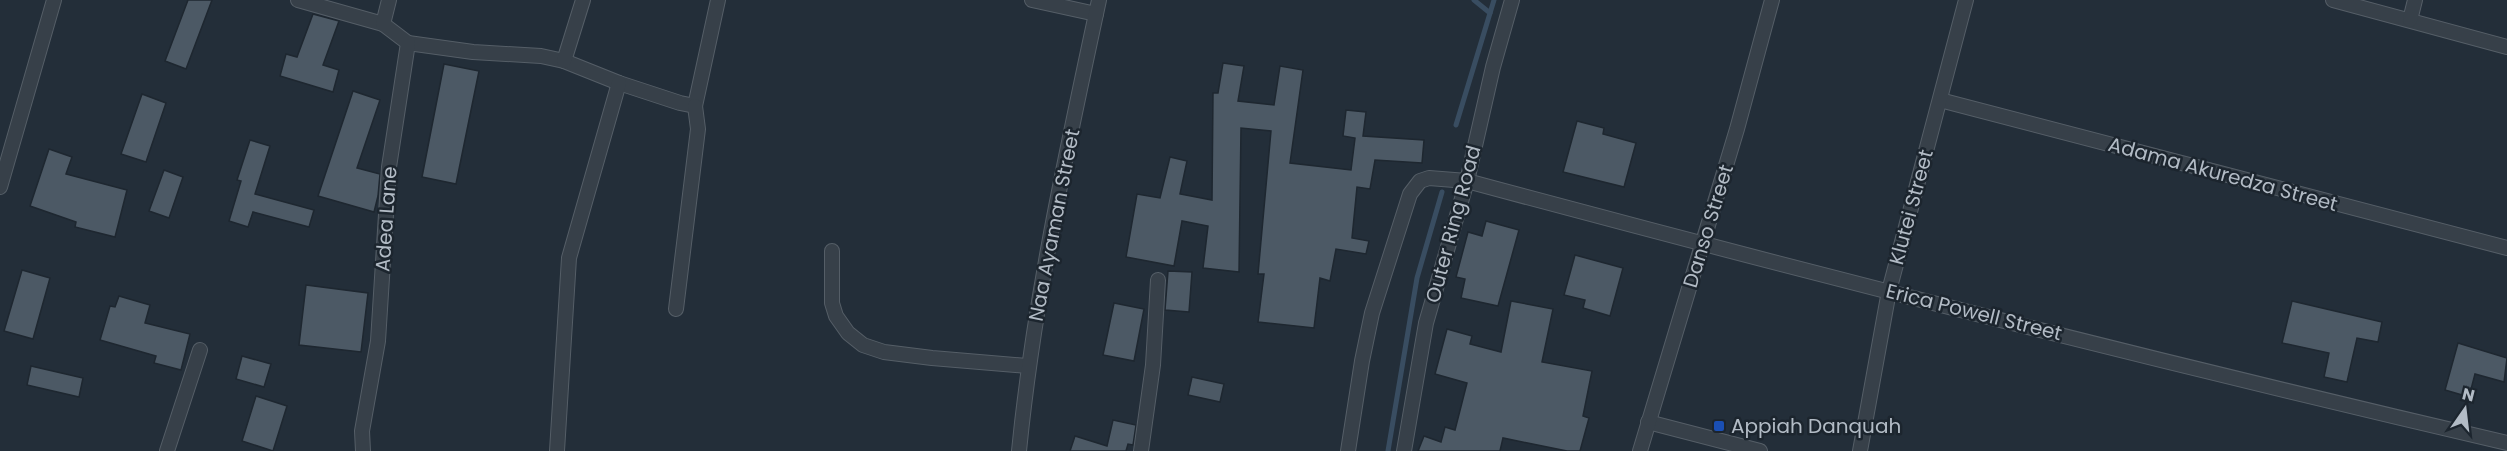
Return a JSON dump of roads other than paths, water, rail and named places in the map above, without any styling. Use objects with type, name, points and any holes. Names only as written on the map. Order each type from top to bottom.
[{"type":"street","points":[[0,187],[54,0]]},
{"type":"street","points":[[298,0],[383,24],[408,43],[473,52],[541,56],[564,61],[619,83],[695,106]]},
{"type":"street","points":[[383,24],[389,0]]},
{"type":"street","points":[[564,61],[584,0]]},
{"type":"street","points":[[676,309],[698,129],[695,106],[718,0]]},
{"type":"street","points":[[1032,0],[1098,7]]},
{"type":"street","name":"Outer Ring Road","points":[[1404,451],[1426,323],[1467,181],[1498,46],[1512,0]]},
{"type":"street","name":"Danso Street","points":[[1640,451],[1772,0]]},
{"type":"street","name":"Klutei Street","points":[[1860,451],[1889,291],[1966,0]]},
{"type":"street","points":[[2333,0],[2507,47]]},
{"type":"street","points":[[2410,20],[2415,0]]},
{"type":"street","name":"Naa Ayaman Street","points":[[1018,451],[1027,366],[1048,250],[1098,7]]},
{"type":"street","name":"Adea Lane","points":[[363,451],[362,431],[378,341],[389,166],[408,43]]},
{"type":"street","points":[[558,451],[569,258],[619,83]]},
{"type":"street","name":"Adama Akuredza Street","points":[[1940,100],[2507,249]]},
{"type":"street","name":"Erica Powell Street","points":[[1348,451],[1372,313],[1410,194],[1420,181],[1429,178],[1467,181],[1702,245],[2368,411],[2507,443]]},
{"type":"street","points":[[832,251],[832,303],[836,316],[848,333],[863,345],[884,352],[1027,366]]},
{"type":"street","points":[[1141,451],[1153,365],[1158,280]]},
{"type":"street","points":[[167,451],[200,350]]},
{"type":"street","points":[[1648,422],[1760,451]]},
{"type":"waterway","points":[[1474,0],[1490,13]]},
{"type":"waterway","points":[[1456,125],[1494,0]]},
{"type":"waterway","points":[[1388,451],[1417,278],[1442,192]]},
{"type":"place","name":"Appiah Danquah","points":[[1719,426]]}]
